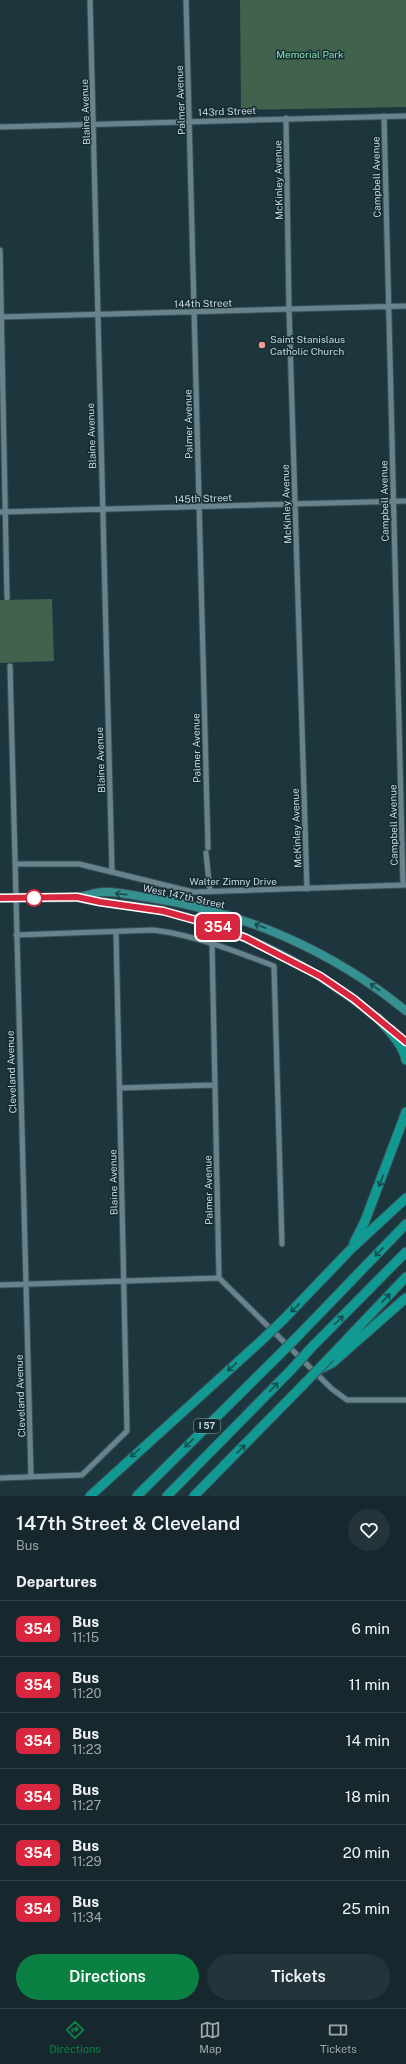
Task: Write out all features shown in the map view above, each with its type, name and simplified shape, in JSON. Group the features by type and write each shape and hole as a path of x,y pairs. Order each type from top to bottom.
{"highway":[{"path":"378,1018 400,1046 404,1052 406,1060"},
{"path":"351,1249 368,1214 406,1112"},
{"path":"90,1496 100,1485 261,1341 351,1249 406,1198"},
{"name":"I 57","path":"137,1496 277,1357 406,1224"},
{"name":"I 57","path":"167,1496 406,1252"},
{"path":"331,1360 406,1277"},
{"path":"194,1496 317,1370 406,1298"},
{"path":"84,1496 100,1485"}],"main road":[{"name":"West 147th Street","path":"0,898 77,897 102,892 154,898 222,913 252,923 311,948 355,973 406,1010"},
{"name":"West 147th Street","path":"77,897 100,902 163,911 206,923 246,938 320,976 378,1018 406,1042"}],"street":[{"name":"Blaine Avenue","path":"90,0 112,872"},
{"name":"Palmer Avenue","path":"186,0 207,850 210,891"},
{"name":"Campbell Avenue","path":"384,116 393,502 405,885"},
{"name":"143rd Street","path":"0,127 94,123 406,116"},
{"name":"McKinley Avenue","path":"286,118 289,309 307,889"},
{"path":"0,250 7,598"},
{"name":"144th Street","path":"1,317 406,306"},
{"name":"145th Street","path":"0,512 406,501"},
{"name":"Cleveland Avenue","path":"10,666 31,1477"},
{"name":"Walter Zimny Drive","path":"14,864 79,864 193,892 405,885"},
{"name":"Blaine Avenue","path":"31,1477 82,1475 127,1431 116,932"},
{"path":"16,935 165,932 212,943 274,966 282,1244"},
{"name":"Palmer Avenue","path":"212,943 219,1278"},
{"path":"120,1088 214,1085"},
{"path":"0,1285 219,1278 332,1389 347,1400 406,1400"},
{"path":"0,1478 31,1477"}],"green space":[{"name":"Memorial Park","path":"240,0 406,0 406,107 241,110"},
{"path":"52,599 54,661 0,663 0,600"}],"bus line":[{"name":"354","path":"0,898 77,897 100,902 163,911 206,923 246,938 278,953 320,976 354,999 406,1042"}],"place":[{"name":"Saint Stanislaus Catholic Church","path":"262,345"}]}
